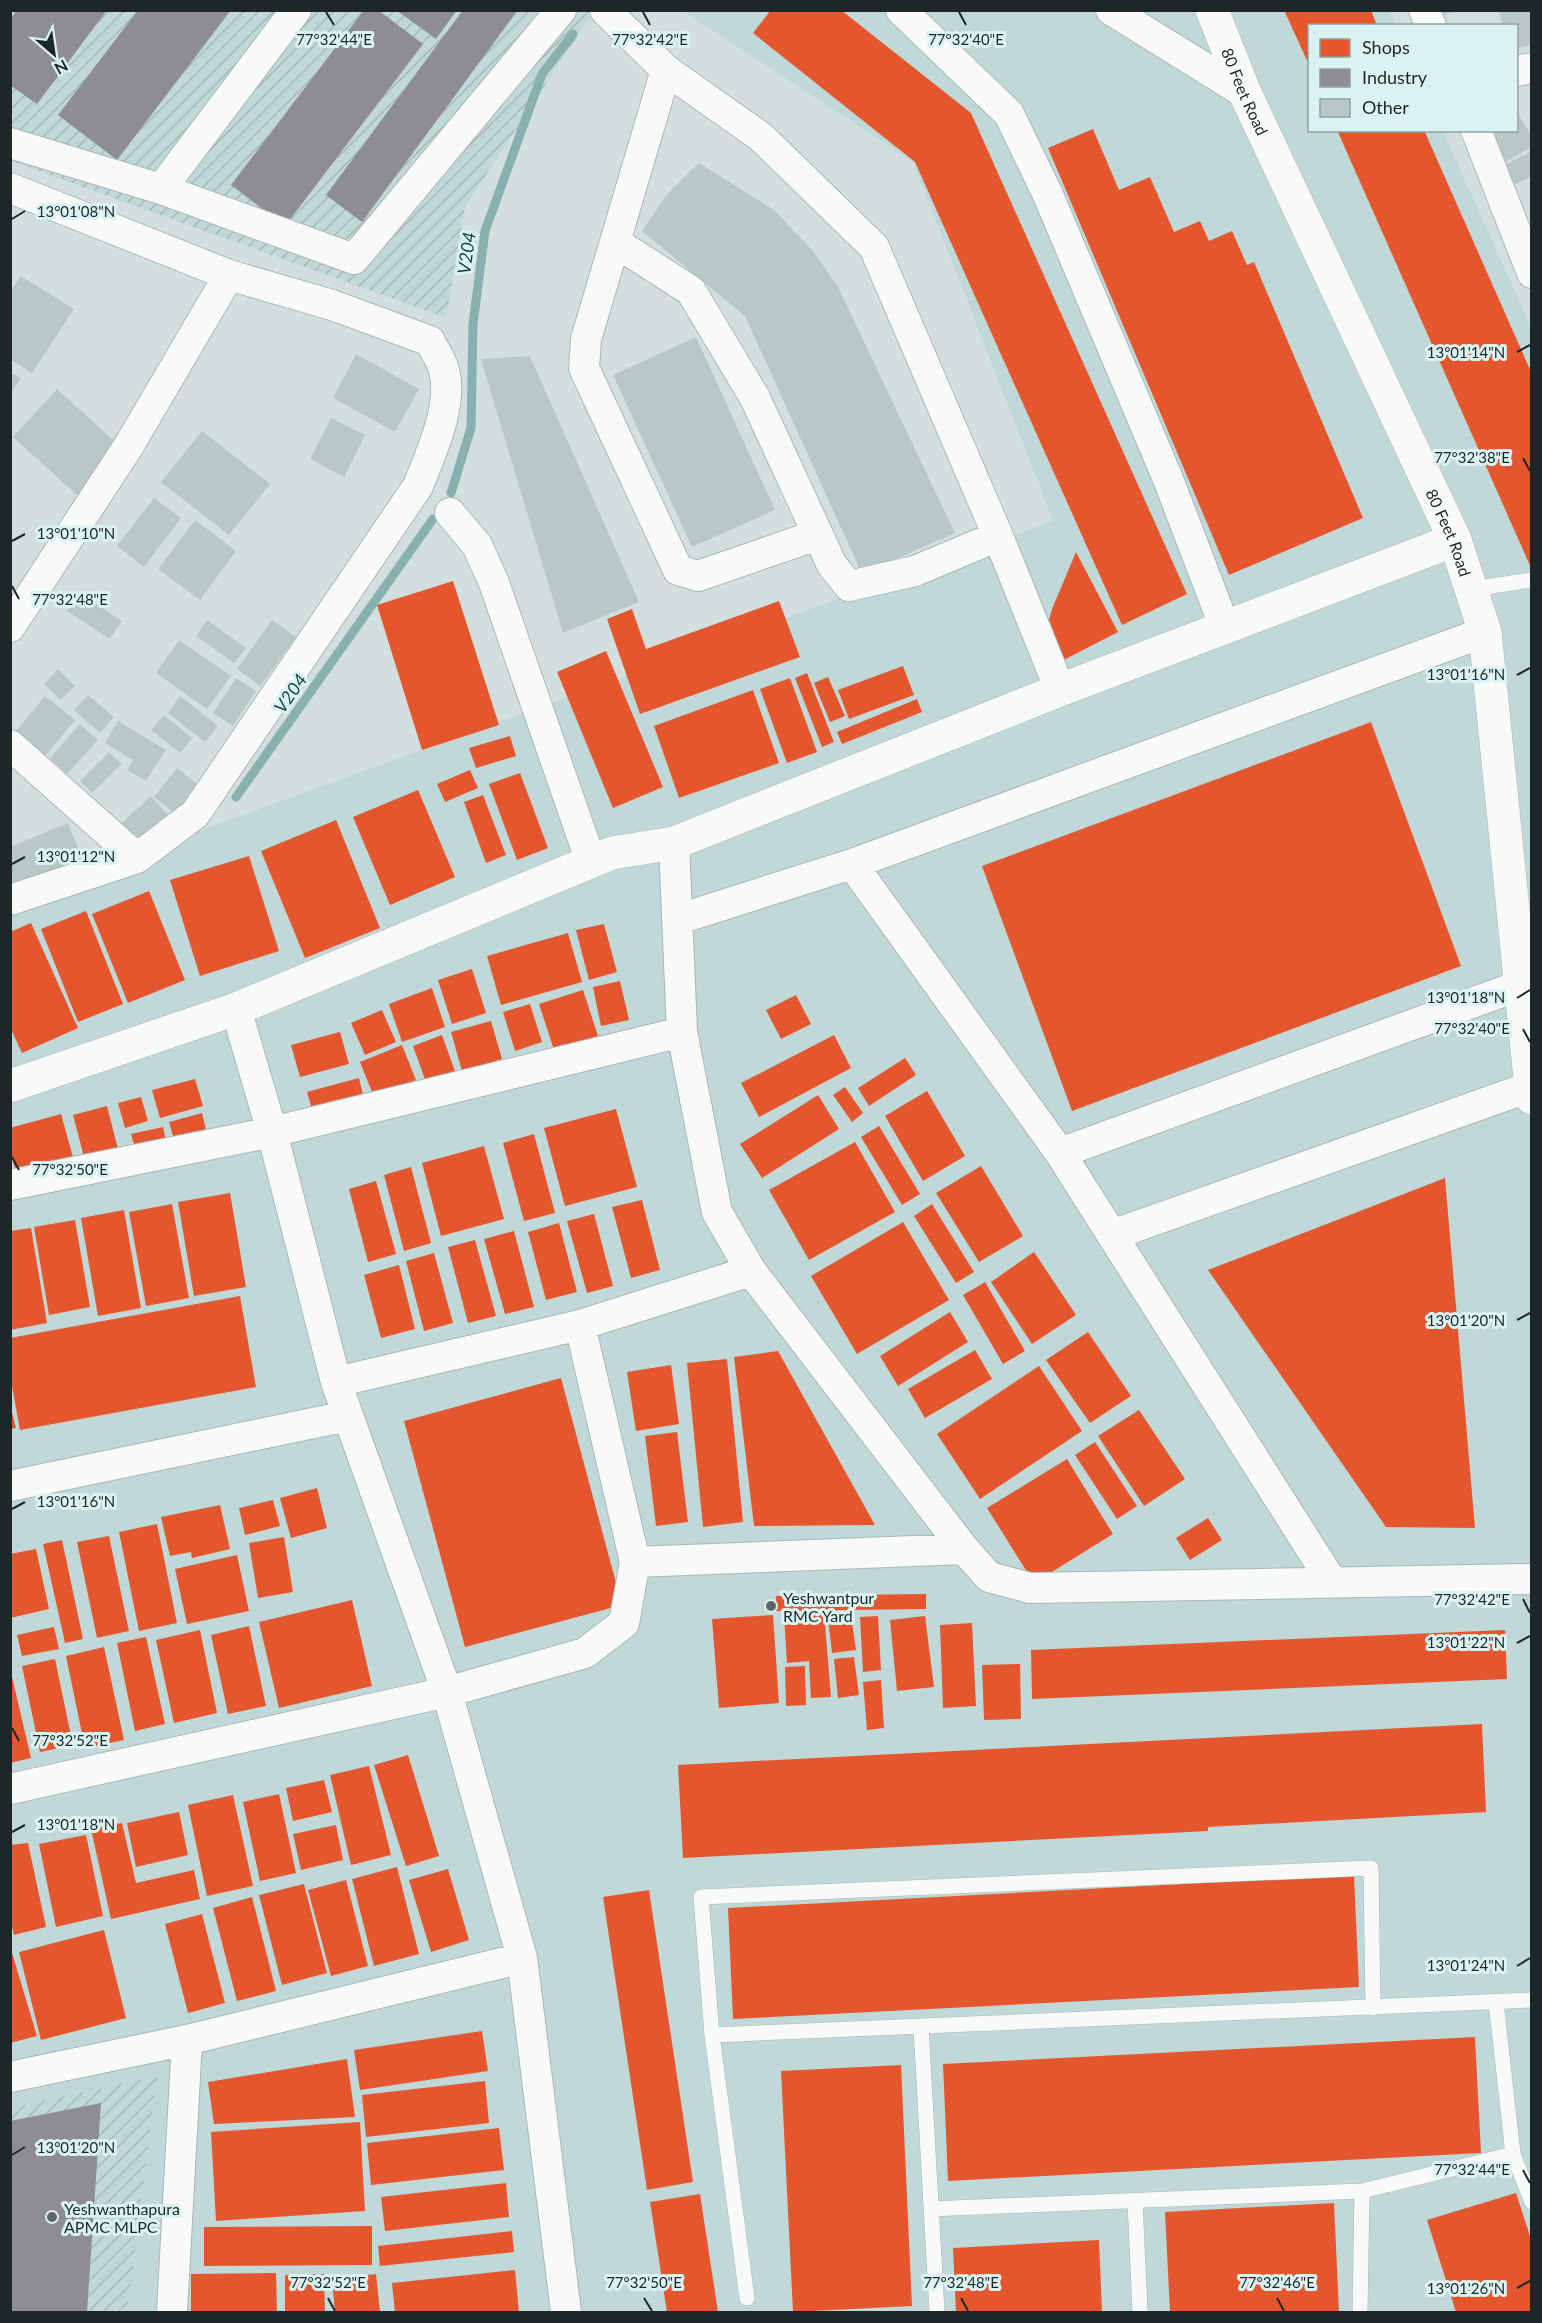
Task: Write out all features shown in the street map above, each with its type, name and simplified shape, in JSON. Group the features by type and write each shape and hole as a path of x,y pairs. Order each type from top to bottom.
{"street":[{"path":"161,189 296,10"},
{"path":"10,143 161,189 354,258 561,10"},
{"path":"605,10 666,70 761,137 874,247 998,536 1060,690"},
{"path":"901,10 1009,114 1048,195 1154,446 1226,627"},
{"path":"1112,10 1245,93"},
{"name":"80 Feet Road","path":"1212,10 1245,93 1455,540 1485,632 1521,890 1521,986 1531,1093"},
{"path":"1424,10 1430,24"},
{"path":"666,70 586,339 584,368 678,570 698,576 817,535"},
{"path":"1477,132 1532,273"},
{"path":"10,188 230,275 332,305 430,341 443,368 446,398 434,447 418,486 195,814 137,858 10,900"},
{"path":"615,242 691,291 755,398 832,566 849,586 915,571 998,536"},
{"path":"10,627 128,447 230,275"},
{"path":"450,513 477,545 494,583 591,862"},
{"path":"10,1086 236,1009 612,853 674,843 1060,690 1455,540"},
{"path":"679,920 852,864 1485,632"},
{"path":"10,745 137,858"},
{"path":"674,843 682,1032 717,1212 751,1271 964,1549 989,1577 1030,1588 1532,1579"},
{"path":"852,864 1060,1153 1332,1582"},
{"path":"1060,1153 1521,986"},
{"path":"236,1009 272,1132 336,1382 447,1692 522,1958 566,2313"},
{"path":"10,1185 272,1132 682,1032"},
{"path":"1112,1235 1531,1093"},
{"path":"336,1382 580,1325 751,1271"},
{"path":"10,1789 447,1692 585,1653 624,1623 635,1562 580,1325"},
{"path":"10,1486 347,1416"},
{"path":"635,1562 964,1549"},
{"path":"10,2077 187,2040 522,1958"},
{"path":"172,2313 187,2040"}],"lane":[{"path":"1472,589 1532,580"},
{"path":"747,2298 712,2035 701,1897 1371,1868 1373,2008"},
{"path":"712,2035 1532,2000"},
{"path":"1496,2002 1513,2154 1532,2202"},
{"path":"921,2027 937,2313"},
{"path":"931,2209 1362,2191 1513,2154"},
{"path":"1360,2313 1362,2191"},
{"path":"1135,2200 1140,2313"}],"shaded area":[{"path":"10,11 594,11 465,207 446,318 11,161"},
{"name":"Yeshwantpur RMC Yard","path":"683,11 1389,11 1396,24 1308,24 1308,132 1443,132 1531,327 1531,2312 11,2312 11,899 1053,521 913,162"},
{"path":"157,2076 127,2312 11,2312 10,2108"}],"building: Shops":[{"path":"771,10 841,10 971,113 1187,594 1122,625 915,162 753,33"},
{"path":"1284,10 1371,10 1376,24 1308,24 1308,63"},
{"path":"1093,129 1119,190 1150,177 1174,232 1200,221 1209,241 1232,231 1247,265 1254,262 1363,518 1229,575 1048,148"},
{"path":"1338,132 1425,132 1532,374 1532,570"},
{"path":"1076,552 1118,632 1054,665 1043,642 1052,609"},
{"path":"453,581 499,725 422,750 377,605"},
{"path":"779,601 800,657 640,714 607,619 632,609 646,649"},
{"path":"606,651 663,787 613,808 557,672"},
{"path":"903,666 914,695 849,719 838,690"},
{"path":"807,673 834,742 822,747 795,678"},
{"path":"828,677 845,716 830,722 814,683"},
{"path":"790,678 817,752 787,763 760,689"},
{"path":"753,690 779,763 679,798 654,726"},
{"path":"917,699 922,712 842,744 837,732"},
{"path":"1371,722 1461,966 1072,1111 982,866"},
{"path":"510,736 516,756 476,768 469,748"},
{"path":"470,770 478,788 445,802 437,784"},
{"path":"520,773 548,848 517,860 489,784"},
{"path":"418,790 455,877 390,905 353,817"},
{"path":"483,795 506,855 486,863 464,802"},
{"path":"336,820 380,928 305,958 261,851"},
{"path":"249,856 279,951 200,976 170,880"},
{"path":"149,891 185,980 128,1003 92,914"},
{"path":"86,911 123,1004 78,1022 41,929"},
{"path":"31,923 78,1028 22,1053 10,1027 10,932"},
{"path":"604,924 617,972 589,980 576,930"},
{"path":"568,933 582,982 501,1005 487,956"},
{"path":"472,969 486,1013 452,1024 438,980"},
{"path":"620,981 629,1020 601,1026 593,987"},
{"path":"432,988 445,1027 402,1042 389,1004"},
{"path":"583,990 598,1036 554,1050 539,1004"},
{"path":"796,995 811,1024 781,1039 766,1010"},
{"path":"530,1004 542,1042 515,1051 503,1012"},
{"path":"382,1010 396,1042 365,1055 351,1023"},
{"path":"491,1021 502,1059 462,1071 451,1032"},
{"path":"340,1032 349,1064 300,1077 291,1045"},
{"path":"442,1035 455,1071 426,1082 413,1046"},
{"path":"834,1035 851,1068 759,1117 741,1083"},
{"path":"402,1045 416,1080 374,1097 360,1062"},
{"path":"905,1058 916,1075 869,1106 858,1088"},
{"path":"359,1078 363,1095 312,1110 307,1092"},
{"path":"195,1079 203,1106 160,1118 152,1090"},
{"path":"845,1087 863,1113 852,1122 833,1095"},
{"path":"927,1091 965,1156 923,1181 885,1116"},
{"path":"818,1095 839,1129 762,1178 740,1144"},
{"path":"141,1097 148,1121 125,1128 118,1103"},
{"path":"107,1106 118,1149 84,1157 73,1115"},
{"path":"616,1109 637,1187 565,1206 544,1128"},
{"path":"202,1113 207,1134 175,1143 169,1122"},
{"path":"61,1114 74,1161 17,1176 10,1151 10,1128"},
{"path":"879,1126 920,1194 902,1205 861,1137"},
{"path":"163,1127 166,1141 135,1148 131,1134"},
{"path":"534,1134 555,1213 524,1221 503,1143"},
{"path":"855,1142 895,1212 809,1260 769,1190"},
{"path":"484,1146 504,1219 441,1236 422,1163"},
{"path":"981,1166 1023,1236 979,1262 936,1193"},
{"path":"411,1167 431,1243 404,1251 384,1175"},
{"path":"1445,1178 1475,1528 1386,1527 1208,1270"},
{"path":"376,1181 396,1254 368,1262 349,1189"},
{"path":"230,1193 246,1287 194,1296 178,1202"},
{"path":"642,1200 660,1270 631,1278 612,1207"},
{"path":"172,1204 189,1298 146,1306 129,1212"},
{"path":"932,1204 974,1272 956,1283 914,1216"},
{"path":"124,1210 141,1308 98,1316 81,1218"},
{"path":"594,1214 613,1286 587,1293 567,1221"},
{"path":"75,1220 90,1307 49,1315 34,1227"},
{"path":"903,1222 949,1300 857,1354 811,1276"},
{"path":"559,1223 577,1292 546,1300 528,1232"},
{"path":"31,1228 47,1323 10,1330 10,1231"},
{"path":"514,1231 534,1307 505,1314 484,1239"},
{"path":"475,1240 496,1316 468,1323 448,1247"},
{"path":"1034,1252 1076,1315 1032,1344 991,1282"},
{"path":"434,1253 453,1323 424,1331 406,1261"},
{"path":"399,1265 415,1329 381,1338 364,1275"},
{"path":"985,1282 1025,1351 1003,1364 963,1295"},
{"path":"240,1296 256,1387 20,1430 10,1375 10,1338"},
{"path":"950,1312 968,1342 898,1386 880,1356"},
{"path":"1088,1332 1131,1396 1090,1423 1046,1360"},
{"path":"975,1350 992,1379 925,1418 908,1389"},
{"path":"778,1351 875,1525 754,1526 734,1357"},
{"path":"727,1359 743,1522 703,1527 687,1363"},
{"path":"671,1365 679,1424 636,1431 627,1372"},
{"path":"1039,1366 1082,1431 980,1499 937,1434"},
{"path":"561,1378 622,1605 465,1647 404,1421"},
{"path":"10,1404 16,1428 10,1429"},
{"path":"1139,1410 1185,1479 1144,1506 1098,1436"},
{"path":"677,1432 688,1522 656,1526 645,1436"},
{"path":"1095,1442 1137,1506 1117,1519 1075,1455"},
{"path":"1067,1459 1113,1534 1034,1583 987,1508"},
{"path":"317,1488 327,1528 291,1538 280,1498"},
{"path":"273,1500 280,1526 245,1535 239,1508"},
{"path":"220,1505 230,1549 192,1558 191,1552 170,1556 161,1517"},
{"path":"1208,1518 1222,1540 1190,1560 1176,1538"},
{"path":"157,1524 177,1623 139,1631 119,1532"},
{"path":"109,1536 129,1631 97,1638 77,1542"},
{"path":"284,1537 293,1592 258,1598 249,1543"},
{"path":"62,1540 83,1639 65,1643 43,1544"},
{"path":"36,1549 49,1609 10,1618 10,1554"},
{"path":"237,1555 249,1611 187,1624 175,1569"},
{"path":"926,1594 926,1609 776,1611 776,1596"},
{"path":"352,1600 372,1686 279,1708 259,1622"},
{"path":"824,1612 831,1697 811,1698 809,1661 787,1663 784,1616"},
{"path":"773,1615 779,1703 719,1708 712,1619"},
{"path":"851,1615 856,1650 832,1653 828,1618"},
{"path":"878,1616 881,1670 863,1672 860,1617"},
{"path":"925,1616 934,1687 897,1691 890,1620"},
{"path":"972,1623 976,1706 943,1708 940,1625"},
{"path":"249,1626 266,1706 228,1714 211,1635"},
{"path":"54,1627 59,1649 22,1656 17,1635"},
{"path":"200,1630 217,1713 174,1723 156,1640"},
{"path":"1505,1630 1507,1679 1032,1699 1031,1650"},
{"path":"146,1637 165,1724 135,1731 117,1643"},
{"path":"104,1647 124,1740 85,1748 66,1656"},
{"path":"854,1657 859,1695 838,1698 834,1659"},
{"path":"55,1659 73,1745 40,1752 22,1666"},
{"path":"1020,1664 1021,1719 984,1720 982,1665"},
{"path":"805,1666 806,1705 786,1706 785,1667"},
{"path":"10,1668 31,1758 10,1763"},
{"path":"881,1680 884,1728 867,1730 863,1682"},
{"path":"1482,1724 1486,1812 1208,1827 1208,1831 683,1858 678,1765"},
{"path":"408,1755 439,1856 406,1866 374,1765"},
{"path":"369,1766 391,1855 351,1865 330,1775"},
{"path":"324,1780 332,1812 293,1821 286,1788"},
{"path":"279,1794 296,1873 260,1881 243,1802"},
{"path":"233,1795 253,1886 207,1896 188,1805"},
{"path":"179,1812 188,1855 136,1867 127,1823"},
{"path":"122,1823 136,1883 194,1870 200,1899 111,1919 91,1829"},
{"path":"336,1825 343,1860 301,1870 293,1834"},
{"path":"86,1835 103,1916 56,1927 39,1844"},
{"path":"28,1843 46,1927 14,1935 10,1919 10,1845"},
{"path":"397,1867 419,1954 374,1966 352,1879"},
{"path":"448,1869 469,1940 431,1952 409,1880"},
{"path":"1354,1875 1359,1987 733,2019 728,1908"},
{"path":"346,1880 368,1966 331,1976 308,1890"},
{"path":"304,1884 327,1973 282,1985 259,1895"},
{"path":"649,1890 693,2182 647,2190 603,1897"},
{"path":"252,1897 276,1991 237,2001 213,1908"},
{"path":"202,1914 225,2003 188,2013 165,1924"},
{"path":"104,1930 126,2018 41,2040 19,1952"},
{"path":"10,1946 37,2036 10,2043"},
{"path":"482,2031 488,2071 360,2090 354,2050"},
{"path":"1475,2037 1481,2153 948,2181 943,2064"},
{"path":"347,2059 355,2117 214,2124 208,2082"},
{"path":"901,2065 912,2306 793,2312 781,2071"},
{"path":"485,2081 489,2123 366,2137 362,2095"},
{"path":"360,2122 365,2211 216,2221 211,2132"},
{"path":"499,2128 504,2170 371,2185 367,2143"},
{"path":"506,2183 509,2217 385,2231 381,2197"},
{"path":"1516,2193 1532,2242 1532,2312 1456,2312 1427,2220"},
{"path":"700,2194 718,2312 667,2312 650,2202"},
{"path":"1334,2203 1339,2312 1170,2312 1165,2212"},
{"path":"372,2226 372,2265 204,2266 204,2227"},
{"path":"512,2231 514,2252 380,2266 378,2246"},
{"path":"1099,2240 1102,2312 956,2312 953,2248"},
{"path":"515,2270 519,2312 395,2312 392,2283"},
{"path":"276,2273 277,2312 191,2312 191,2274"},
{"path":"324,2274 325,2312 285,2312 285,2275"},
{"path":"376,2274 380,2312 335,2312 332,2279"}],"building: Industry":[{"path":"17,10 107,10 37,104 10,85 10,20"},
{"path":"138,10 231,10 117,160 58,115"},
{"path":"364,10 378,10 423,44 285,226 231,185"},
{"path":"396,10 457,10 436,39"},
{"path":"463,10 518,10 362,222 326,195"},
{"name":"Yeshwanthapura APMC MLPC","path":"101,2103 87,2312 10,2312 10,2121"}],"building: Other":[{"path":"1433,10 1455,10 1455,11 1435,18"},
{"path":"1498,10 1532,10 1532,44 1518,48 1518,24 1502,24"},
{"path":"1518,114 1532,136 1532,147 1505,162 1489,132 1518,132"},
{"path":"1532,151 1532,176 1503,191 1492,171"},
{"path":"699,163 774,210 813,251 838,287 955,533 862,574 745,316 642,231 667,194"},
{"path":"21,276 74,309 32,373 10,359 10,292"},
{"path":"696,337 775,510 692,547 613,375"},
{"path":"356,354 419,389 395,432 333,398"},
{"path":"530,356 639,602 563,633 481,359"},
{"path":"10,372 21,378 10,395"},
{"path":"57,389 124,450 80,498 13,437"},
{"path":"331,418 365,435 344,477 310,459"},
{"path":"202,431 270,484 229,535 161,482"},
{"path":"154,498 181,518 144,567 117,546"},
{"path":"195,520 236,551 200,600 158,569"},
{"path":"79,593 122,621 110,639 67,611"},
{"path":"207,620 246,648 234,663 196,636"},
{"path":"272,620 296,637 260,686 237,669"},
{"path":"179,640 231,676 207,709 156,673"},
{"path":"58,669 75,686 61,700 44,684"},
{"path":"236,678 256,691 233,726 213,713"},
{"path":"88,695 114,717 100,733 74,710"},
{"path":"45,696 75,720 45,756 16,731"},
{"path":"180,696 218,726 205,742 168,713"},
{"path":"164,715 192,738 180,753 151,730"},
{"path":"118,721 166,750 146,781 127,770 133,760 105,743"},
{"path":"80,724 98,740 67,774 50,758"},
{"path":"109,752 122,764 92,793 80,781"},
{"path":"177,768 202,788 179,817 154,797"},
{"path":"151,796 170,817 141,845 121,824"},
{"path":"68,823 84,863 10,888 10,847"}],"waterway":[{"name":"V204","path":"451,493 471,428 473,324 485,231 542,74 573,34"},
{"name":"V204","path":"236,797 433,519"}],"place":[{"name":"Yeshwantpur RMC Yard","path":"771,1606"},
{"name":"Yeshwanthapura APMC MLPC","path":"52,2217"}]}
